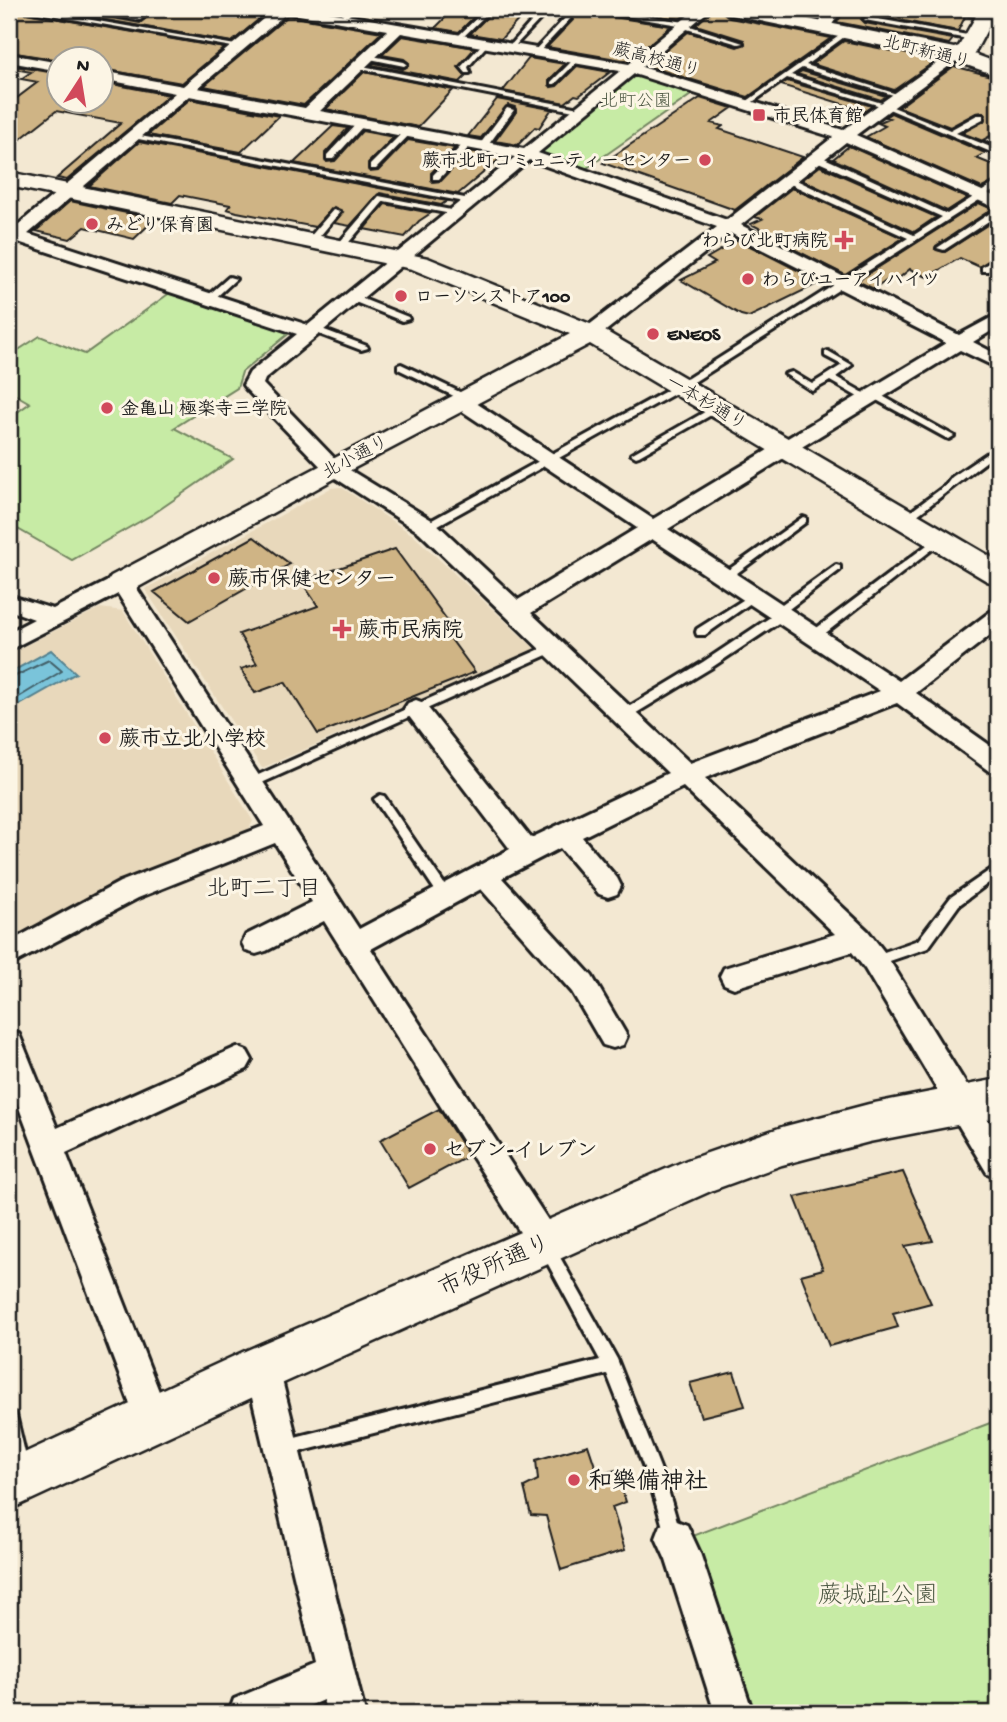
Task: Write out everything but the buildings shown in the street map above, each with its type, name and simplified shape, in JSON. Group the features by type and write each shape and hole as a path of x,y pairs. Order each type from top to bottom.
{"street":[{"path":"13,234 69,191 283,9"},
{"name":"蕨高校通り","path":"289,9 348,13 398,27 629,68 845,136 998,204"},
{"path":"704,9 257,376 253,385 333,468 427,527 866,950 979,1100 998,1163"},
{"name":"北町新通り","path":"732,9 957,55 998,70"},
{"path":"823,27 836,9"},
{"path":"591,333 845,136 967,50 987,13"},
{"path":"309,113 398,27"},
{"path":"9,58 46,65"},
{"path":"116,77 526,154 729,226 998,362"},
{"path":"9,179 69,191"},
{"name":"一本杉通り","path":"69,191 401,258 591,333 998,574"},
{"path":"13,234 208,300 312,331"},
{"path":"517,611 998,319"},
{"name":"北小通り","path":"122,583 333,468 591,333"},
{"path":"463,400 549,460 900,692 998,764"},
{"path":"9,642 122,583 544,1242"},
{"path":"9,602 55,618"},
{"path":"354,945 527,852 686,775 900,692 998,617"},
{"path":"416,709 527,852"},
{"path":"9,955 128,890 280,830"},
{"path":"564,834 608,886"},
{"path":"484,875 582,984 613,1036"},
{"path":"256,943 329,906"},
{"path":"734,976 866,950"},
{"path":"9,1043 152,1418"},
{"path":"48,1147 237,1060"},
{"name":"市役所通り","path":"16,1482 261,1368 702,1174 782,1146 979,1100"},
{"path":"261,1368 283,1448 346,1713"},
{"path":"674,1538 682,1553 734,1713"},
{"path":"248,1713 336,1675"}],"lane":[{"path":"19,9 239,46"},
{"path":"85,9 140,18 152,9"},
{"path":"459,38 489,9"},
{"path":"512,48 543,13 514,9"},
{"path":"585,9 683,25 740,43"},
{"path":"939,9 987,13"},
{"path":"536,52 568,19"},
{"path":"867,19 973,38"},
{"path":"745,105 848,32"},
{"path":"468,72 464,67 486,43"},
{"path":"552,83 577,59"},
{"path":"362,62 404,64"},
{"path":"362,62 579,110"},
{"path":"800,65 892,101 951,133 998,153"},
{"path":"786,76 892,101"},
{"path":"436,177 476,145 510,110"},
{"path":"951,133 980,117"},
{"path":"330,157 362,123"},
{"path":"373,167 408,132"},
{"path":"133,136 470,201"},
{"path":"817,158 947,217"},
{"path":"789,180 914,238"},
{"path":"427,527 680,387 998,185"},
{"path":"341,246 382,198 456,213"},
{"path":"312,240 336,212"},
{"path":"941,248 998,212"},
{"path":"985,269 998,261"},
{"path":"208,300 232,279"},
{"path":"353,298 405,318"},
{"path":"312,331 363,348"},
{"path":"789,374 813,388 848,365 828,354"},
{"path":"401,367 463,400"},
{"path":"830,377 949,436"},
{"path":"636,454 717,408"},
{"path":"905,520 950,487 955,479 998,449"},
{"path":"725,577 803,520"},
{"path":"814,636 939,540"},
{"path":"624,715 707,665 780,614 836,568"},
{"path":"701,632 754,596"},
{"path":"251,783 554,647"},
{"path":"380,799 445,895"},
{"path":"866,950 923,944 955,901 996,871"},
{"path":"544,1242 611,1365 658,1483 674,1538"},
{"path":"283,1448 611,1365"},
{"path":"9,1419 16,1482"}],"shaded area":[{"name":"蕨市民病院","path":"341,487 413,535 535,649 262,768 145,589 331,488"},
{"name":"蕨市立北小学校","path":"100,608 123,611 253,821 247,833 116,883 9,939 9,654"}],"green space":[{"name":"北町公園","path":"629,68 698,90 580,173 526,154"},
{"name":"金亀山 極楽寺三学院","path":"171,292 292,331 242,372 237,388 174,428 233,459 153,514 72,560 9,524 9,418 30,403 9,391 9,356 40,336 85,354"},
{"name":"蕨城趾公園","path":"998,1420 998,1713 741,1713 685,1539"}],"water":[{"path":"51,650 76,673 9,711 9,673"}],"place":[{"name":"市民体育館","path":"759,115"},
{"name":"蕨市北町コミュニティーセンター","path":"705,160"},
{"name":"みどり保育園","path":"92,224"},
{"name":"わらび北町病院","path":"844,240"},
{"name":"わらびユーアイハイツ","path":"748,279"},
{"name":"ローソンストア100","path":"401,296"},
{"name":"ENEOS","path":"653,334"},
{"name":"金亀山 極楽寺三学院","path":"107,408"},
{"name":"蕨市保健センター","path":"214,578"},
{"name":"蕨市民病院","path":"342,629"},
{"name":"蕨市立北小学校","path":"105,738"},
{"name":"セブン-イレブン","path":"430,1149"},
{"name":"和樂備神社","path":"574,1480"}],"district":[{"name":"北町二丁目","path":"264,887"}]}
